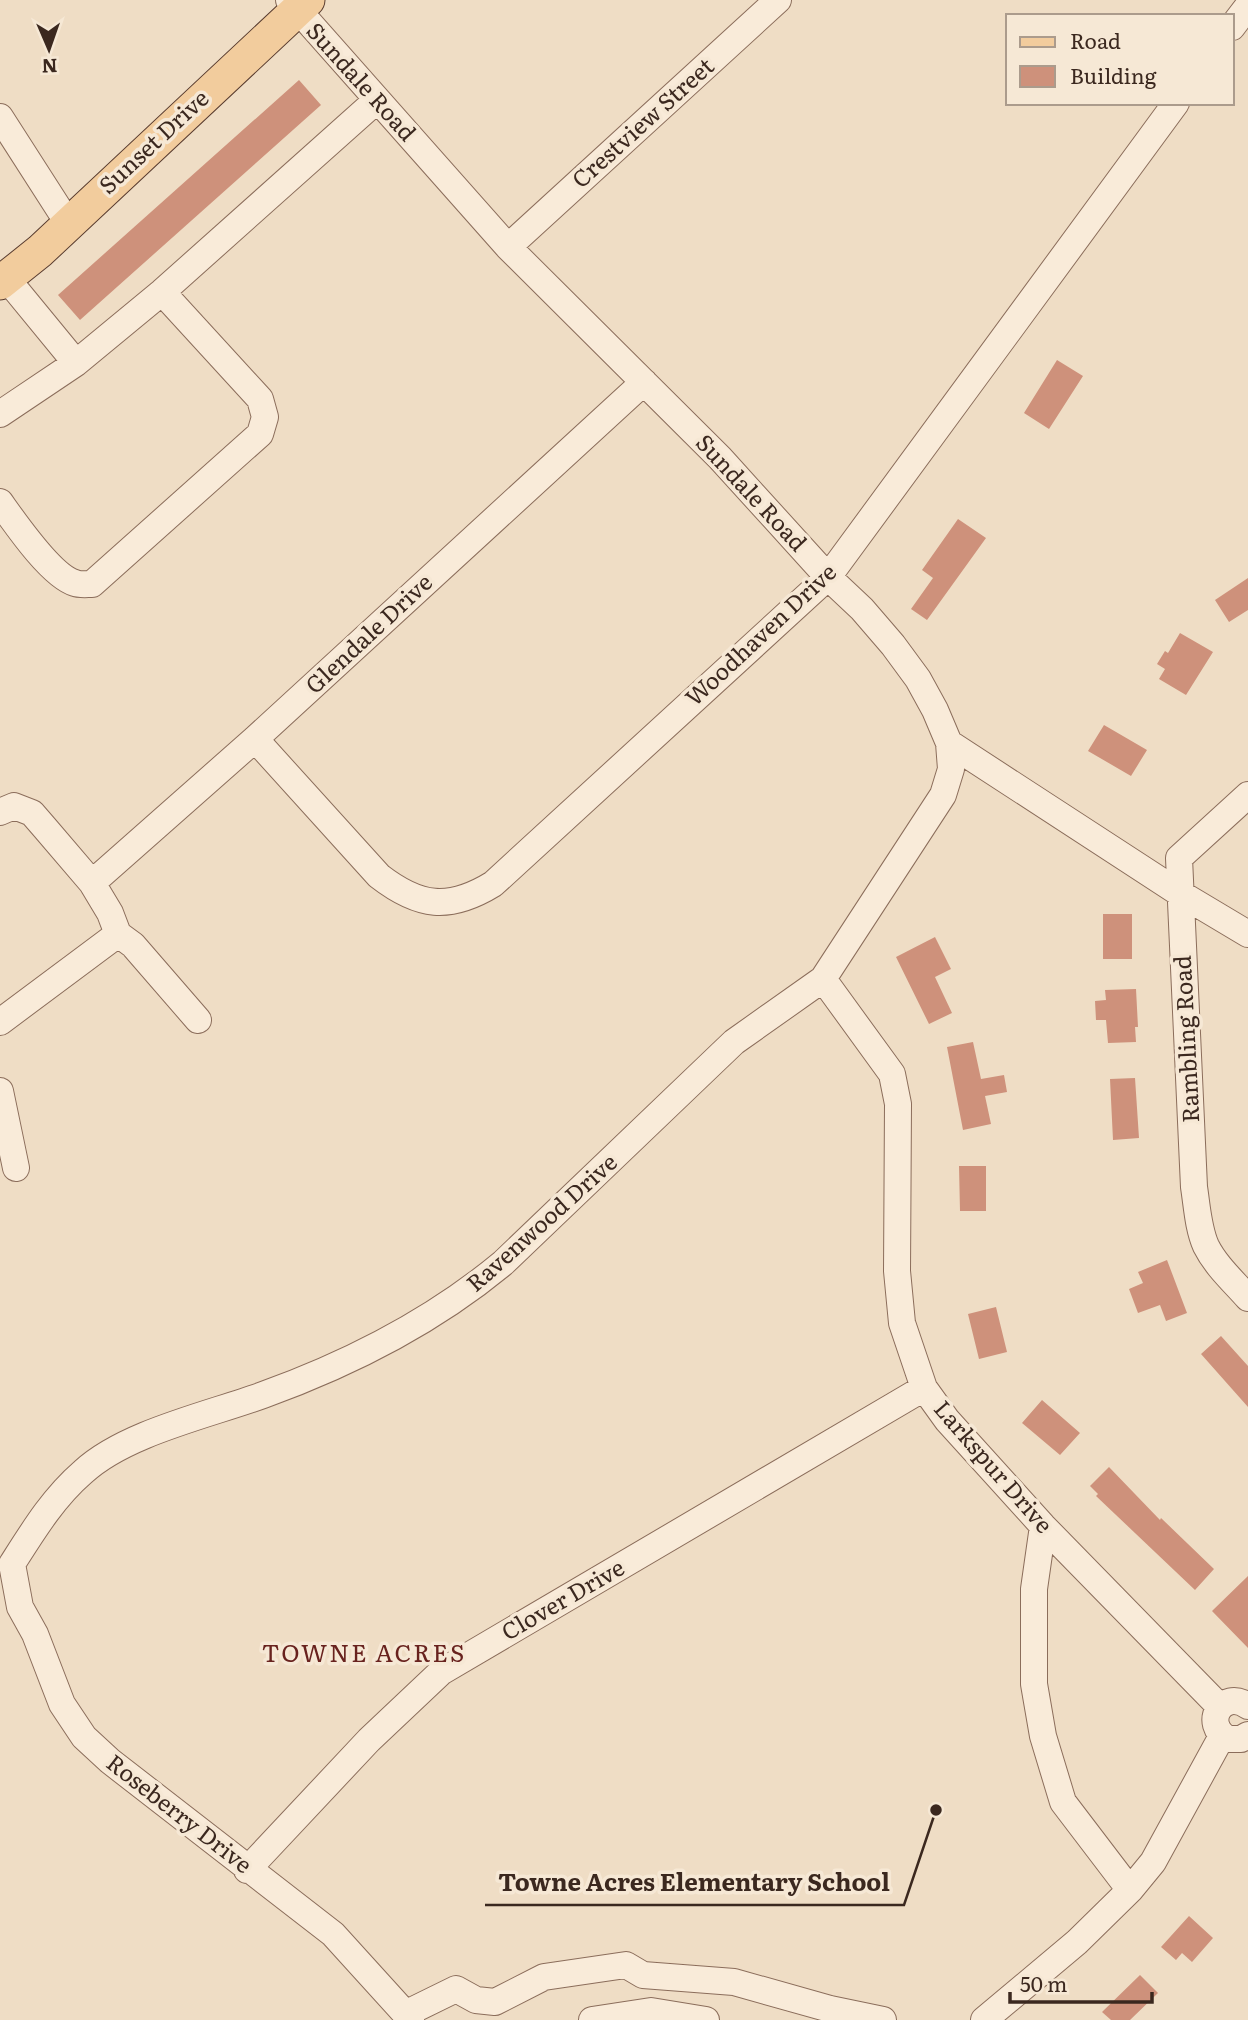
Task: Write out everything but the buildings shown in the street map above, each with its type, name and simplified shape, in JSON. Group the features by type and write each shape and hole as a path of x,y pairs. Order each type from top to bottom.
{"main road":[{"name":"Sunset Drive","path":"3,281 40,251 298,3"}],"street":[{"name":"Crestview Street","path":"508,247 778,0"},
{"name":"Sundale Road","path":"298,3 377,100 508,247 720,458 828,577 862,609 905,662 935,710 949,743"},
{"path":"1234,24 1248,6"},
{"path":"0,414 76,363 162,292 377,100"},
{"name":"Woodhaven Drive","path":"255,739 379,876 397,890 414,899 437,903 458,901 493,884 828,577 1174,105"},
{"path":"0,117 68,223"},
{"path":"3,281 76,363"},
{"path":"0,502 22,533 60,575 76,584 92,584 260,433 265,417 260,399 162,292"},
{"name":"Glendale Drive","path":"93,883 255,739 643,382"},
{"path":"949,743 1181,894 1248,934"},
{"name":"Ravenwood Drive","path":"12,1564 41,1518 63,1492 84,1471 113,1451 178,1424 331,1370 413,1325 477,1284 528,1240 734,1042 823,979 943,795 951,769 949,743"},
{"name":"Rambling Road","path":"1248,795 1179,858 1194,1187 1198,1218 1206,1246 1248,1298"},
{"path":"0,812 14,806 32,813 93,883 118,934 133,944 198,1020"},
{"path":"0,1022 118,934"},
{"name":"Larkspur Drive","path":"823,979 892,1074 898,1104 897,1271 902,1323 924,1388 947,1420 1043,1526 1220,1707"},
{"path":"0,1091 16,1167"},
{"name":"Clover Drive","path":"247,1870 369,1740 441,1672 924,1388"},
{"path":"1043,1526 1034,1589 1034,1684 1043,1736 1063,1802 1130,1890"},
{"name":"Roseberry Drive","path":"12,1564 20,1607 35,1634 62,1704 84,1737 110,1761 247,1870 333,1934 408,2017"},
{"path":"984,2020 1077,1942 1130,1890 1241,1736 1215,1725 1220,1707 1232,1701 1248,1706"},
{"path":"408,2017 456,1989 476,2000 495,2002 544,1977 626,1965 643,1975 734,1982 830,2009 883,2020"},
{"path":"634,2013 643,1975"},
{"path":"592,2020 652,2011 706,2020"}],"place":[{"name":"Towne Acres Elementary School","path":"936,1810"}],"district":[{"name":"TOWNE ACRES","path":"364,1654"}]}
